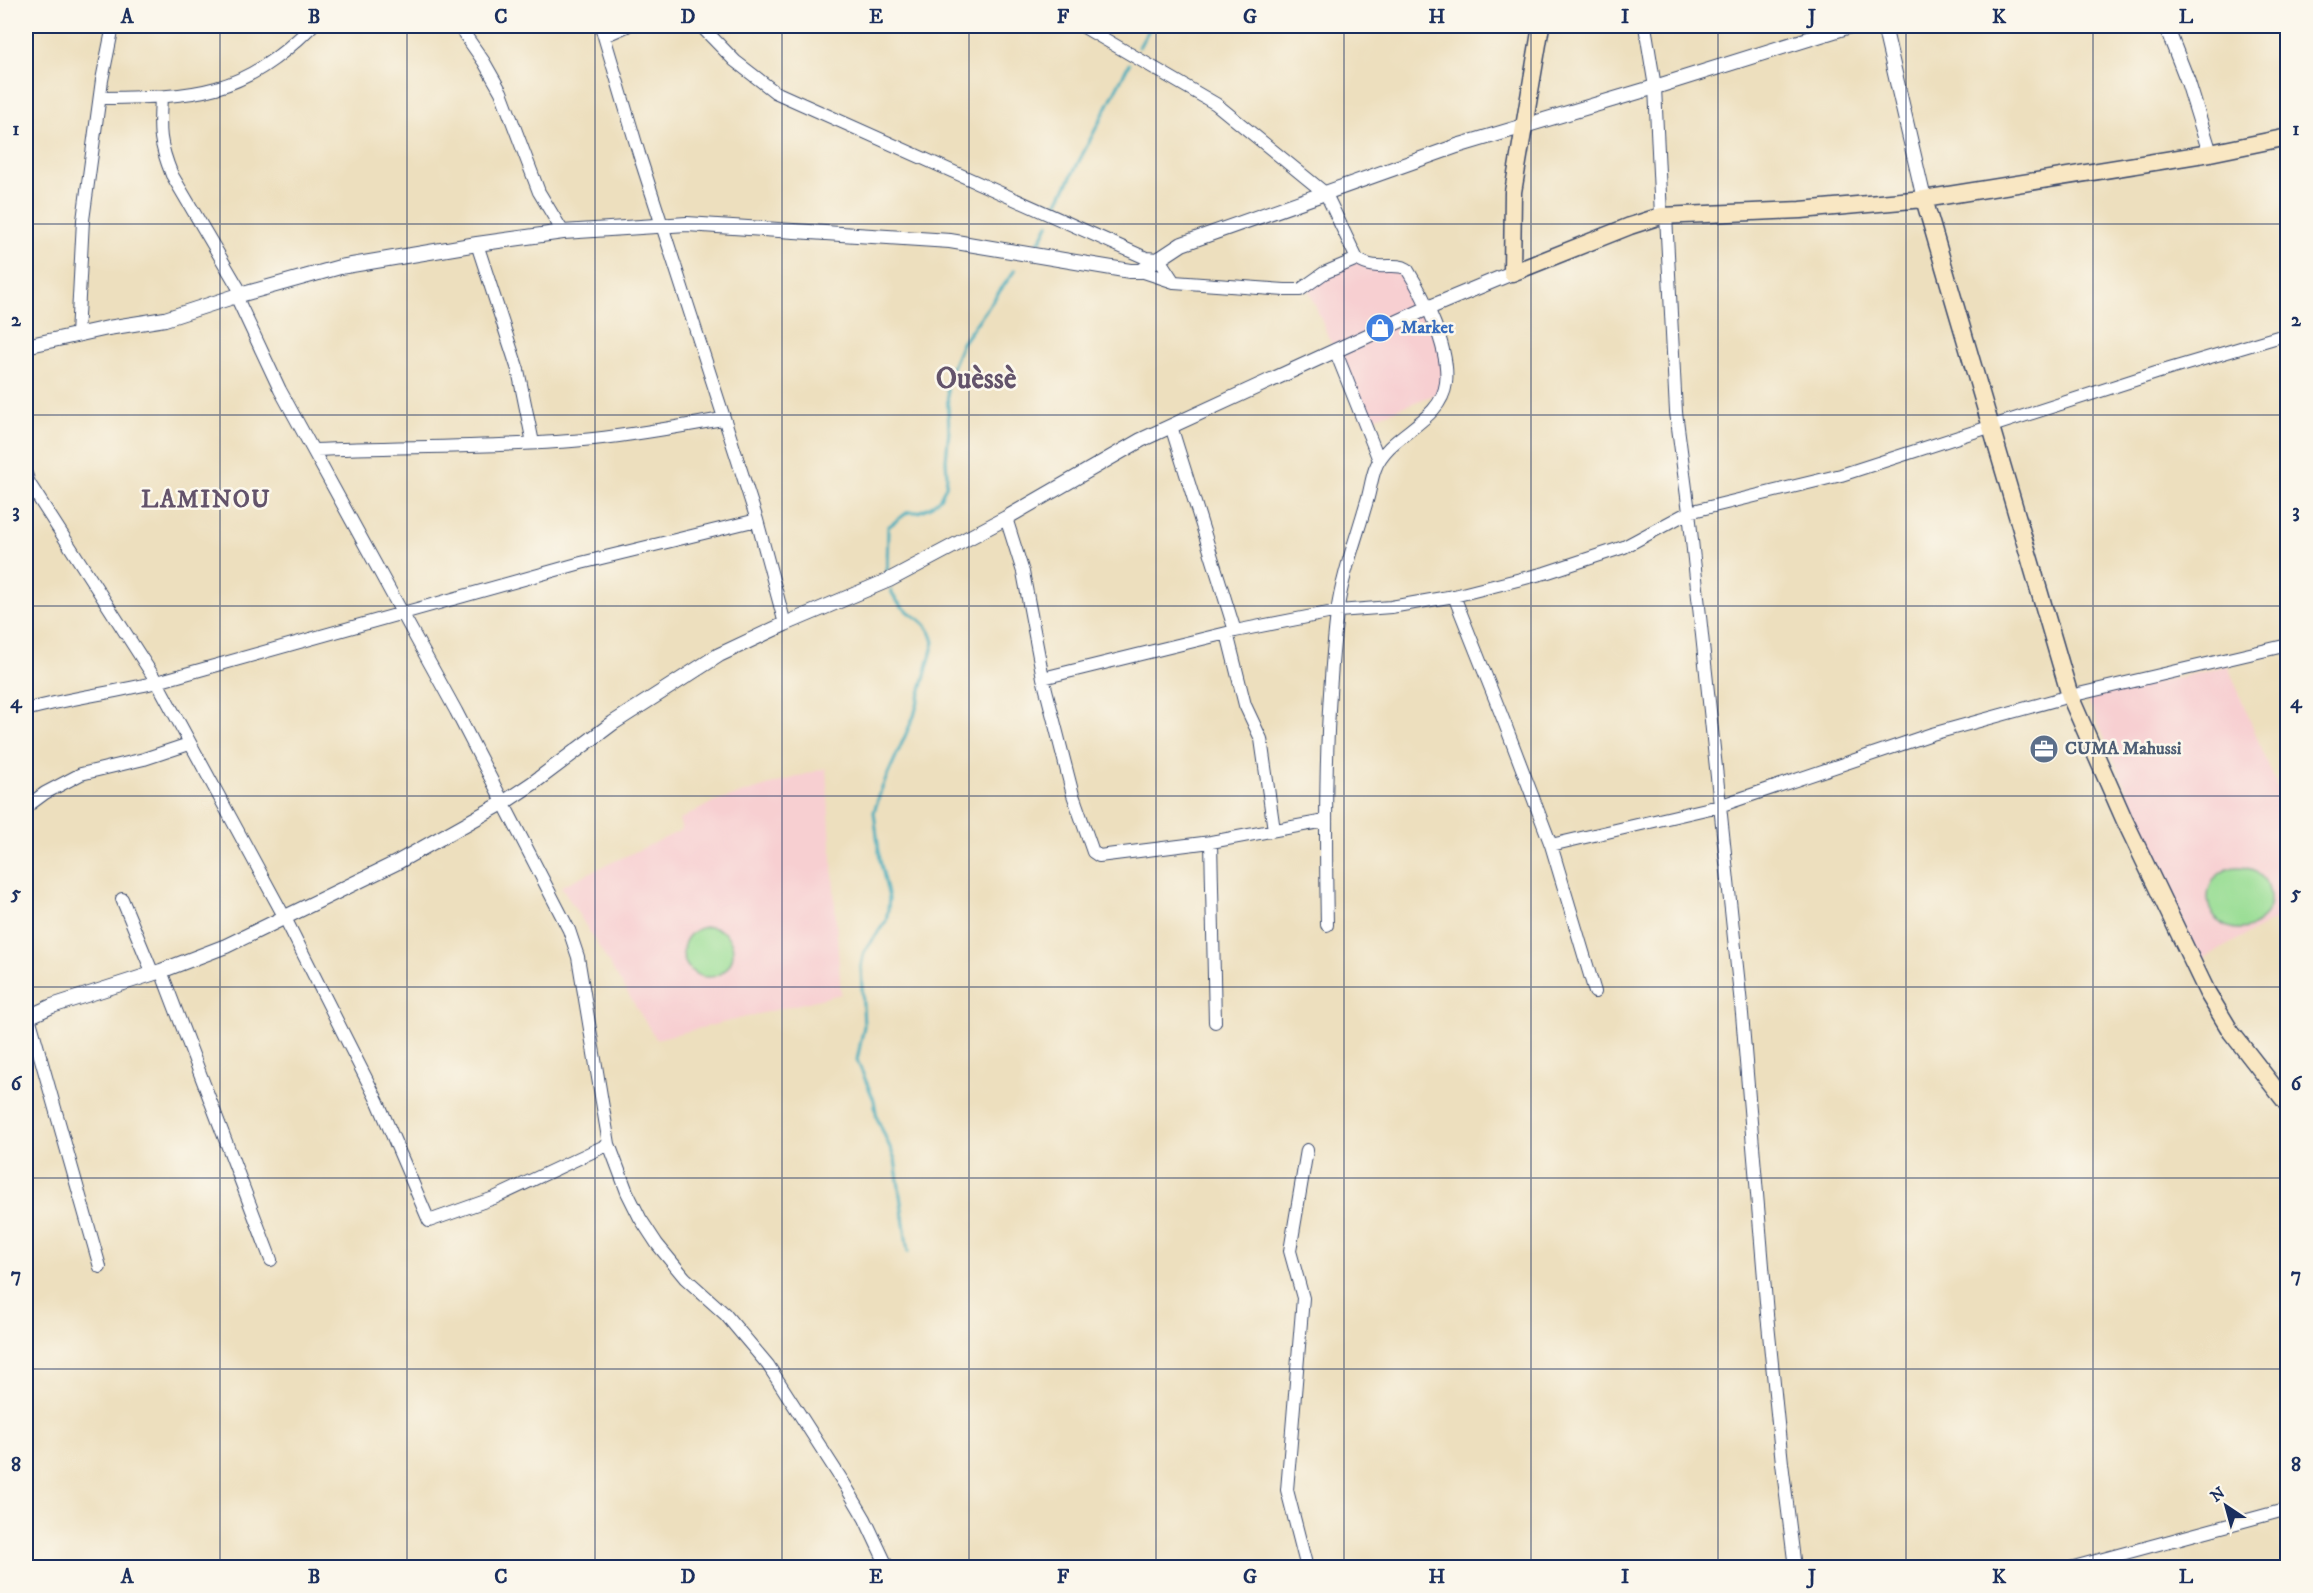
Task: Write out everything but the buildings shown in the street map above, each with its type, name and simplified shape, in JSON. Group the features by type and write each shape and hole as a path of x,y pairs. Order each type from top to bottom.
{"main road":[{"path":"1540,26 1513,192 1512,273 1630,226 1664,216 1801,210 1974,193 2210,153 2288,137"},
{"path":"1924,199 2070,696 2124,819 2207,992 2231,1032 2288,1105"}],"street":[{"path":"77,334 83,220 100,98 113,26"},
{"path":"100,98 161,98 206,92 224,87 257,72 285,52 312,26"},
{"path":"459,26 493,77 517,130 535,182 563,232"},
{"path":"627,26 602,31 723,419 757,520 785,624"},
{"path":"701,26 722,49 761,82 798,104 1146,258 1159,259"},
{"path":"1082,26 1216,104 1326,194 1357,259 1363,264 1379,268 1404,267 1428,308 1442,347 1446,370 1444,391 1434,409 1399,438 1379,460 1352,552 1338,611 1325,778 1327,925"},
{"path":"1645,26 1655,87 1676,412 1689,512 1742,1014 1772,1371 1795,1568"},
{"path":"1141,271 1182,244 1457,146 1850,26"},
{"path":"1884,26 1924,199"},
{"path":"2166,26 2188,82 2210,153"},
{"path":"161,98 159,132 163,154 172,175 239,295 280,390 456,711 553,897 574,944 609,1144 627,1192 657,1244 685,1278 725,1314 768,1365 845,1485 869,1527 888,1568"},
{"path":"26,346 77,334 165,319 239,295 340,267 477,243 563,232 662,225 687,224 950,241 1141,271 1174,282 1285,290 1300,290 1324,273 1357,259"},
{"path":"477,243 518,370 533,443"},
{"path":"1159,259 1174,282"},
{"path":"100,1267 27,1018 52,1006 157,973 226,946 396,863 503,803 613,723 718,655 890,580 1006,518 1141,440 1428,308 1512,273"},
{"path":"1043,678 1231,632 1338,611 1391,607 1454,596 1545,573 1624,547 1689,512 1841,475 2288,334"},
{"path":"1335,350 1379,460"},
{"path":"314,450 533,443 629,435 723,419"},
{"path":"1171,426 1231,632 1245,705 1261,739 1274,830"},
{"path":"27,481 157,682 285,918 378,1102 429,1221 494,1198 609,1144"},
{"path":"1006,518 1023,572 1043,678 1073,795 1093,852 1100,856 1210,842 1325,821"},
{"path":"26,710 157,682 581,564 757,520"},
{"path":"1454,596 1551,845 1595,992"},
{"path":"1551,845 1719,806 1932,734 2070,696 2288,645"},
{"path":"26,807 45,793 81,774 144,759 189,744"},
{"path":"1210,842 1215,1022"},
{"path":"122,899 157,973 271,1260"},
{"path":"1307,1150 1290,1251 1303,1298 1287,1490 1307,1568"},
{"path":"2070,1568 2288,1509"}],"shaded area":[{"name":"Market","path":"1357,259 1404,267 1442,347 1444,391 1364,422 1307,286"},
{"path":"2228,666 2287,811 2287,913 2200,960 2087,698"},
{"path":"826,768 841,994 656,1039 561,886 682,830 679,820 711,803"}],"green space":[{"path":"2233,867 2245,867 2261,876 2268,886 2270,898 2268,910 2261,920 2245,929 2233,929 2222,924 2213,915 2208,904 2208,892 2213,881 2222,872"},
{"path":"703,927 713,927 726,934 733,947 733,957 726,970 713,977 703,977 694,973 687,966 683,957 683,947 687,938 694,931"}],"waterway":[{"path":"1139,47 1151,26"},
{"path":"1056,206 1129,64"},
{"path":"1033,249 1049,223"},
{"path":"887,571 888,527 908,512 918,512 930,507 940,498 946,486 949,431 947,386 950,372 962,343 1015,270"},
{"path":"891,590 901,606 925,625 934,642 914,716 881,790 874,812 880,860 889,898 886,921 864,952 861,966 864,1026 857,1060 874,1100 877,1118 895,1159 908,1252"}],"place":[{"name":"Market","path":"1380,328"},
{"name":"CUMA Mahussi","path":"2044,749"}],"district":[{"name":"Ouèssè","path":"976,379"},
{"name":"LAMINOU","path":"206,500"}]}
